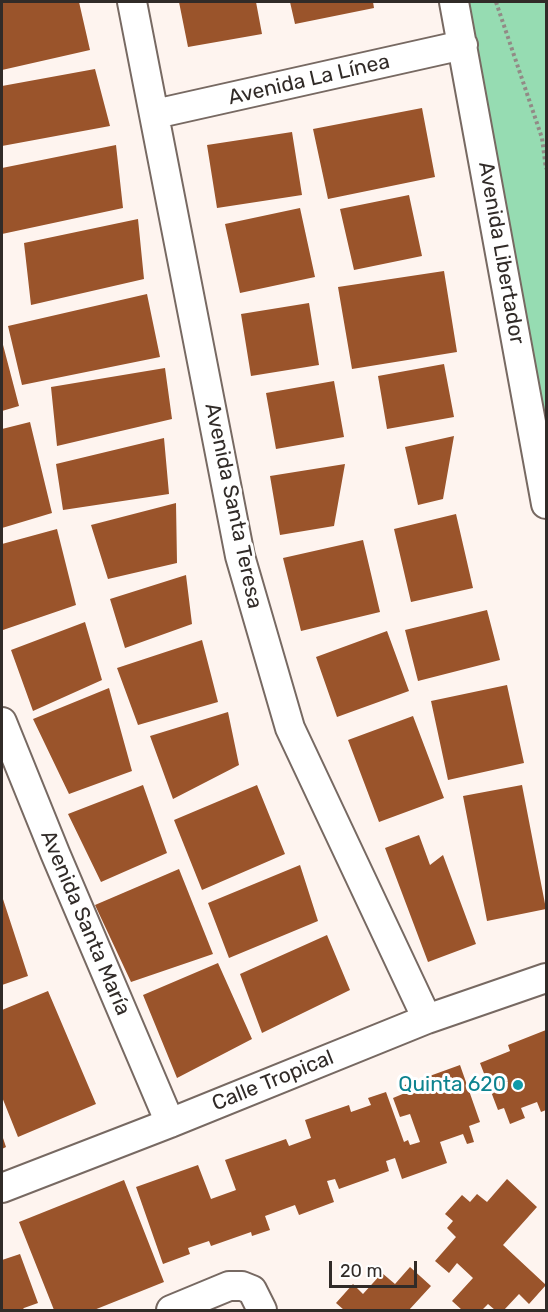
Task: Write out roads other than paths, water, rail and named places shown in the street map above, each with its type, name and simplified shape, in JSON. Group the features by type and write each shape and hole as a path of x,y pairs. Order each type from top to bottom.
{"street":[{"name":"Avenida Santa Teresa","path":"132,2 240,556 290,728 427,1019"},
{"name":"Avenida Libertador","path":"453,2 463,45 546,504"},
{"name":"Avenida La Línea","path":"154,114 463,45"},
{"name":"Avenida Santa María","path":"2,722 170,1123"},
{"name":"Calle Tropical","path":"2,1188 427,1019 546,978"},
{"path":"171,1311 229,1286 242,1286 252,1290 262,1311"}],"place":[{"name":"Quinta 620","path":"518,1085"}]}
